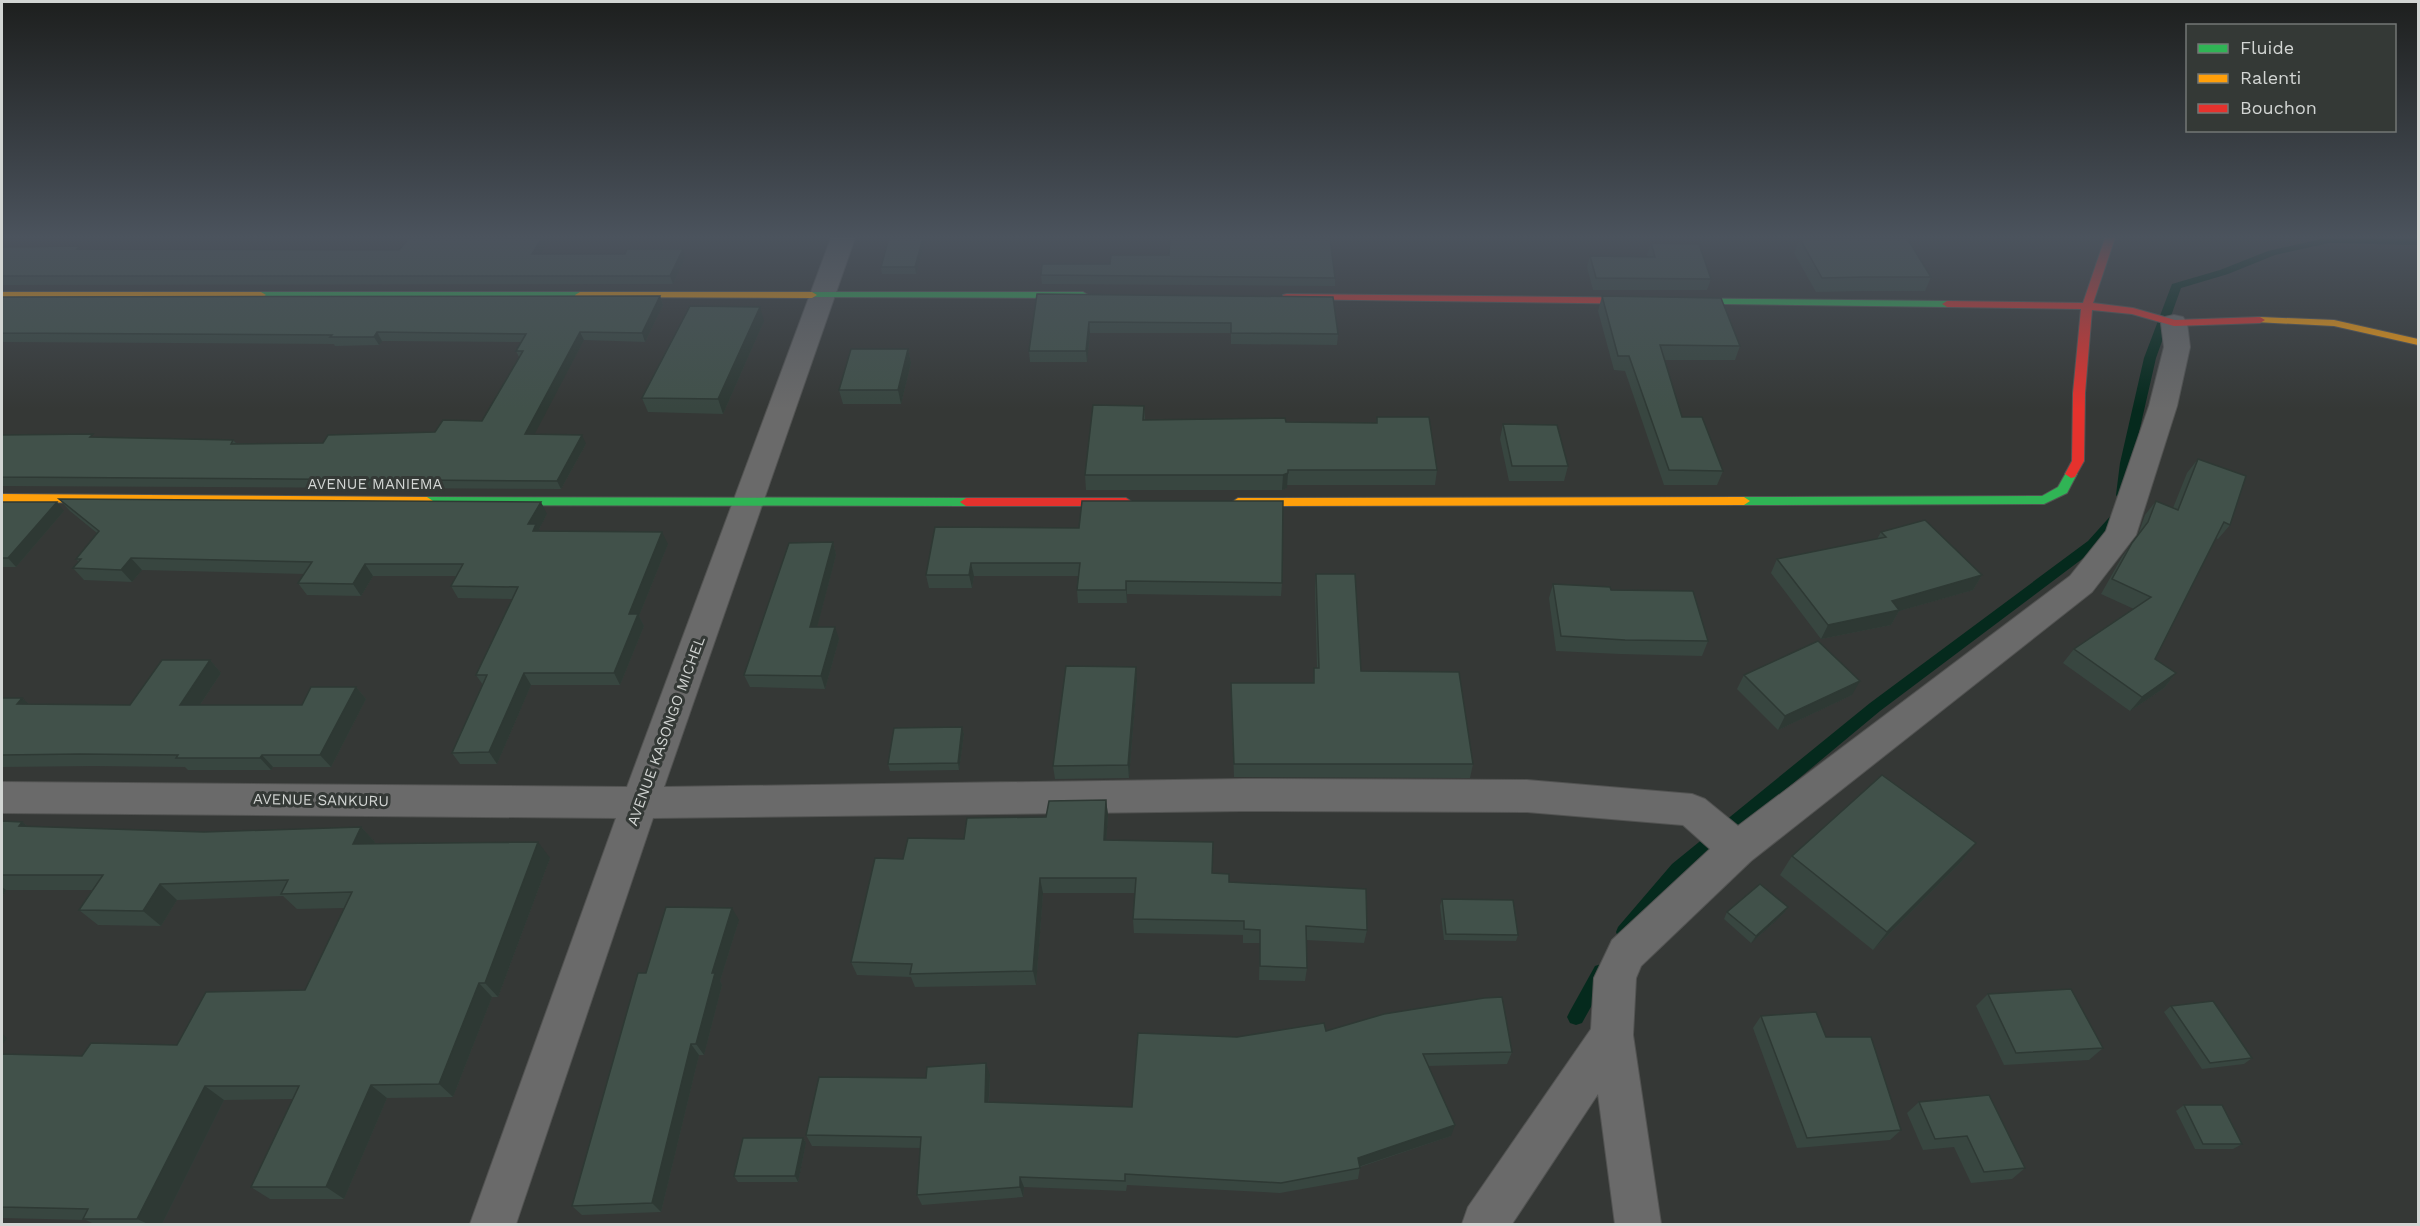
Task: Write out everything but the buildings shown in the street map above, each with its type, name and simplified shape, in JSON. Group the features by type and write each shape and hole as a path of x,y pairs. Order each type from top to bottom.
{"street":[{"name":"AVENUE KASONGO MICHEL","path":"493,1224 640,803 823,295"},
{"path":"1229,502 2044,500 2063,490 2078,460 2079,393 2087,306 2091,295"},
{"path":"1275,297 2087,306 2133,311 2174,322 2268,320 2334,323 2418,342"},
{"path":"1638,1224 1612,1035 1615,978 1626,953 1737,849 2081,584 2120,535 2163,406 2177,347 2174,322"},
{"name":"AVENUE MANIEMA","path":"2,498 1145,502"},
{"name":"AVENUE SANKURU","path":"2,797 640,803 1242,795 1527,796 1692,810 1737,849"},
{"path":"1485,1224 1612,1035"}],"waterway":[{"path":"2122,495 2126,463 2150,358 2173,295"},
{"path":"1624,932 1678,869 1875,707 2093,544 2119,514"},
{"path":"1576,1017 1601,972"}],"traffic: fast":[{"path":"1652,301 1947,304"},
{"path":"1744,501 2044,500 2063,490 2071,474"},
{"path":"427,501 966,502"}],"traffic: slow":[{"path":"2260,320 2334,323 2418,342"},
{"path":"2,498 427,501"},
{"path":"1238,502 1744,501"}],"traffic: jam":[{"path":"2071,474 2078,461 2079,393 2087,306 2091,295"},
{"path":"1287,297 1652,301"},
{"path":"1947,304 2087,306 2133,311 2174,323 2260,320"},
{"path":"966,502 1126,502"}]}
